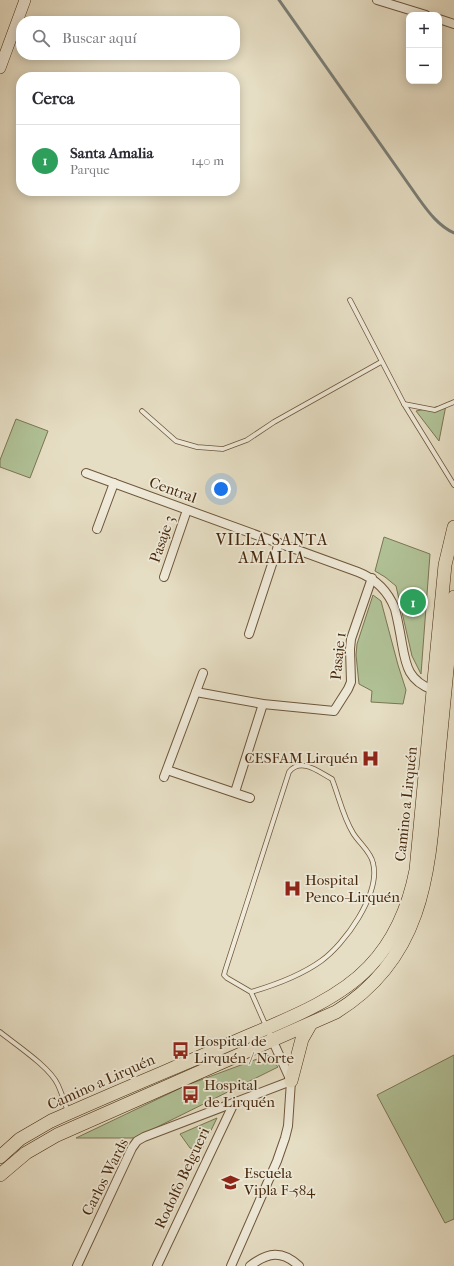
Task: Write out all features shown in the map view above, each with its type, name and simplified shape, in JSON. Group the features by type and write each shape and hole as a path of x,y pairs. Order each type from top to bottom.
{"main road":[{"name":"Camino a Lirquén","path":"0,1157 10,1147 34,1130 68,1113 267,1028 321,1002 346,987 363,973 378,957 397,928 409,899 416,870 446,565 454,528"},
{"name":"Camino a Lirquén","path":"0,1175 26,1153 51,1138 310,1025 336,1012 350,1004 374,983 394,958 416,914 427,869 454,597"},
{"path":"291,1081 302,1039 310,1025"}],"street":[{"path":"19,16 25,0"},
{"path":"377,0 416,12"},
{"path":"442,20 454,24"},
{"path":"0,68 16,24"},
{"name":"Central","path":"86,474 372,578 384,589 392,602 395,610 405,661 410,673 420,684 433,690"},
{"path":"97,530 114,483"},
{"name":"Pasaje 3","path":"164,577 187,510"},
{"path":"249,634 279,543"},
{"name":"Pasaje 1","path":"263,704 334,711 350,685 351,639 372,578"},
{"path":"203,673 166,773 235,792 250,798"},
{"path":"196,692 263,704 235,792"},
{"path":"231,1266 286,1138 290,1115 291,1081 267,1028"},
{"name":"Carlos Wards","path":"77,1266 132,1148 137,1141 291,1081"},
{"name":"Rodolfo Belgueri","path":"157,1266 234,1103"},
{"path":"250,1266 262,1258 276,1255 283,1255 299,1266"}],"lane":[{"path":"350,300 404,404 454,484"},
{"path":"142,411 176,441 198,447 223,450 247,440 274,422 381,362"},
{"path":"404,404 435,410 454,402"},
{"path":"251,992 292,977 321,961 331,952 357,922 368,901 374,879 374,863 353,833 344,815 332,780 302,764 296,766 289,772 224,975 251,992 267,1028"},
{"path":"0,1032 39,1063 51,1075 58,1084 68,1113"}],"green space":[{"path":"446,405 439,441 416,411"},
{"path":"16,419 48,431 30,478 0,467 0,460"},
{"path":"384,537 430,554 421,674 412,656 396,586 375,571"},
{"path":"373,595 381,601 406,690 403,704 371,702 372,691 359,684 356,655 357,644"},
{"path":"268,1055 278,1067 135,1138 76,1138 187,1085"},
{"path":"454,1055 454,1219 445,1223 377,1095"},
{"path":"217,1118 201,1151 190,1148 180,1134"}],"waterway":[{"path":"279,0 423,204 439,223 454,233"}],"place":[{"name":"Santa Amalia","path":"413,602"},
{"name":"CESFAM Lirquén","path":"371,758"},
{"name":"Hospital Penco-Lirquén","path":"292,889"},
{"name":"Hospital de Lirquén / Norte","path":"181,1050"},
{"name":"Hospital de Lirquén","path":"191,1094"},
{"name":"Escuela Vipla F-584","path":"231,1182"}],"district":[{"name":"VILLA SANTA AMALIA","path":"272,548"}]}
